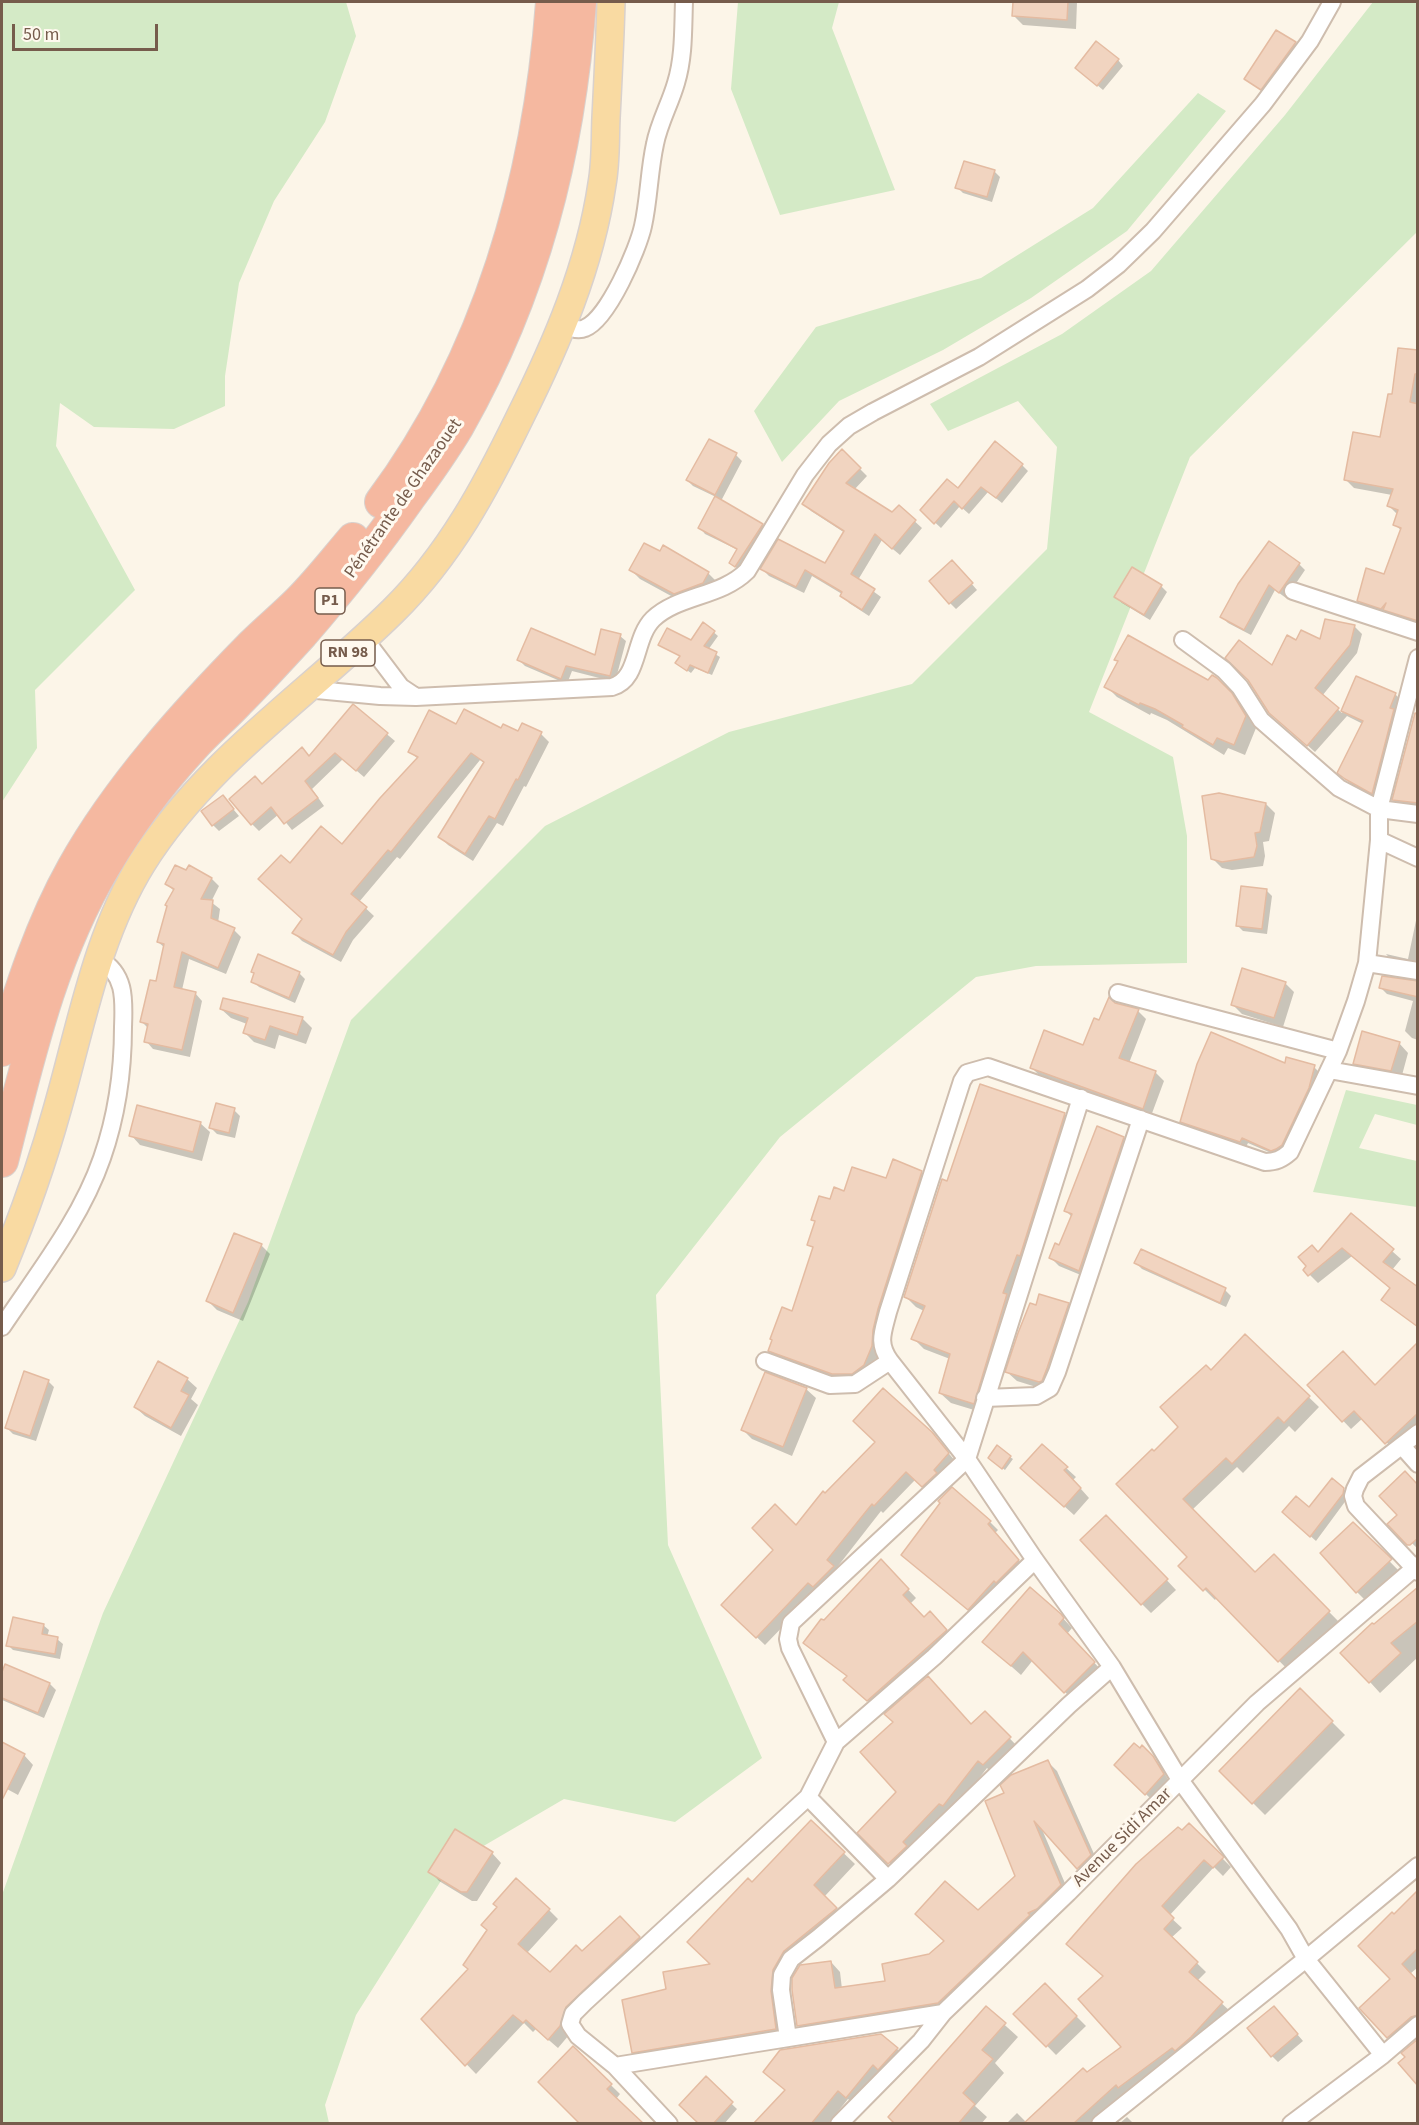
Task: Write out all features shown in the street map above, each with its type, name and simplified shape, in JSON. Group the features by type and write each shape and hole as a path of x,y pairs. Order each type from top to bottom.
{"highway":[{"name":"Pénétrante de Ghazaouet","path":"2,1050 44,927 73,867 93,835 144,765 176,726 246,651 299,601 358,533 386,495 436,414 477,331 494,290 517,215 527,177 542,96 552,2"},
{"name":"Pénétrante de Ghazaouet","path":"2,1161 37,1024 51,982 76,921 108,860 168,775 280,658 358,567 456,430 478,389 516,304 548,207 567,118 580,2"}],"main road":[{"name":"RN 98","path":"2,1269 41,1163 99,959 126,891 176,814 196,791 241,747 364,638 419,583 445,550 469,515 494,470 564,325 587,254 602,184 611,2"}],"street":[{"path":"564,325 574,329 591,324 613,296 635,252 643,229 655,145 679,68 684,2"},
{"path":"306,689 416,697 621,685 631,671 638,645 652,620 682,603 738,580 747,571 805,474 829,444 849,426 873,411 979,357 1087,289 1119,265 1153,231 1263,104 1310,41 1332,2"},
{"path":"1293,591 1418,632"},
{"path":"364,638 401,687 416,697"},
{"path":"1183,640 1224,669 1240,687 1261,720 1338,788 1379,808 1418,814"},
{"path":"1383,2055 1306,1959 1289,1929 1180,1780 1112,1667 1035,1560 967,1459 883,1352 881,1342 888,1312 962,1081 967,1073 988,1067 1265,1162 1282,1159 1290,1152 1338,1051 1367,963 1379,840 1379,808 1418,658"},
{"path":"1379,840 1418,858"},
{"path":"2,1327 72,1221 102,1159 112,1126 123,1059 122,988 117,974 99,959"},
{"path":"1367,963 1418,971"},
{"path":"1118,993 1338,1051"},
{"path":"1329,1070 1418,1086"},
{"path":"836,1742 790,1648 788,1639 791,1623 967,1459 1081,1098"},
{"path":"985,1398 1036,1396 1050,1388 1141,1119"},
{"path":"765,1360 831,1385 855,1384 890,1361"},
{"path":"1416,1568 1356,1506 1353,1496 1361,1477 1418,1433"},
{"path":"1402,1446 1418,1464"},
{"path":"669,2124 615,2066 578,2036 570,2024 573,2014 808,1797 836,1742 934,1656 1035,1560"},
{"name":"Avenue Sidi Amar","path":"839,2124 921,2041 944,2013 1068,1893 1257,1703 1416,1568"},
{"path":"788,2038 782,1975 791,1959 888,1879 1112,1667"},
{"path":"808,1797 888,1879"},
{"path":"1100,2124 1418,1866"},
{"path":"615,2066 944,2013"},
{"path":"1291,2124 1383,2055 1418,2025"}],"green space":[{"path":"2,2 346,2 356,36 325,122 274,201 239,283 225,376 225,406 174,429 94,427 60,403 56,446 135,590 35,690 37,748 2,802"},
{"path":"738,2 839,2 832,28 895,190 780,215 731,89"},
{"path":"1373,2 1417,2 1417,232 1190,457 1089,712 1173,757 1187,836 1187,963 1036,966 976,977 780,1137 656,1295 668,1545 762,1758 675,1822 564,1799 451,1865 356,2015 325,2105 329,2123 2,2123 2,1895 103,1613 248,1302 351,1020 545,826 729,732 912,684 1047,549 1057,447 1018,401 948,431 930,404 1062,334 1151,271 1285,115"},
{"path":"1198,93 1226,111 1127,231 1031,298 943,350 839,401 782,462 754,411 816,327 981,278 1093,208"},
{"path":"1346,1090 1417,1105 1417,1125 1375,1114 1359,1148 1417,1161 1417,1207 1313,1192"}],"building":[{"path":"1013,2 1068,2 1067,20 1012,16"},
{"path":"1276,30 1296,42 1261,90 1244,79"},
{"path":"1096,41 1119,59 1097,86 1075,68"},
{"path":"964,161 995,170 987,197 955,188"},
{"path":"1398,348 1418,350 1418,374 1415,374 1410,402 1418,404 1418,621 1383,610 1386,603 1381,609 1357,601 1366,568 1384,574 1401,528 1393,525 1398,510 1387,506 1393,489 1344,480 1353,432 1380,437 1388,394 1392,394"},
{"path":"709,439 737,453 715,495 686,480"},
{"path":"995,441 1023,464 996,498 981,487 962,509 954,501 934,524 920,510 947,479 958,488"},
{"path":"842,449 861,468 846,483 892,512 899,505 916,520 892,549 875,534 851,574 875,589 862,610 840,596 842,592 805,570 796,587 760,569 778,539 825,563 844,531 802,504 829,463"},
{"path":"715,496 763,524 735,567 729,563 737,549 698,528"},
{"path":"1269,541 1300,563 1279,593 1269,585 1244,630 1220,617 1238,584"},
{"path":"644,543 660,551 663,545 709,572 703,583 674,594 629,570"},
{"path":"952,560 973,583 949,604 929,581"},
{"path":"1132,567 1162,585 1144,615 1114,597"},
{"path":"1325,619 1355,625 1350,645 1315,688 1339,708 1307,746 1269,713 1248,680 1225,658 1239,640 1272,665 1287,635 1296,640 1301,630 1320,639"},
{"path":"703,622 715,631 704,646 717,652 708,673 690,665 687,671 675,663 680,656 658,645 667,628 691,640"},
{"path":"531,628 595,655 601,629 621,634 610,676 566,666 561,679 517,660"},
{"path":"1128,635 1208,680 1212,675 1232,693 1246,716 1234,745 1217,738 1213,745 1155,709 1140,703 1139,705 1104,687 1118,661 1114,660"},
{"path":"1356,676 1396,693 1390,708 1394,709 1372,794 1337,773 1363,721 1341,711"},
{"path":"353,704 388,733 356,771 335,753 305,781 318,798 284,824 271,807 251,825 229,799 255,776 262,784 302,747 309,756"},
{"path":"464,709 501,728 503,724 518,731 522,723 542,732 495,819 489,816 465,854 438,837 484,762 471,753 391,852 388,850 351,894 367,907 346,932 333,955 292,933 302,919 258,879 281,855 290,863 321,826 342,844 418,757 408,752 429,710 456,724"},
{"path":"1415,713 1418,714 1418,803 1392,800"},
{"path":"1219,793 1266,803 1260,832 1255,833 1257,846 1254,857 1222,862 1211,859 1202,796"},
{"path":"223,795 234,809 212,826 201,811"},
{"path":"175,865 186,870 189,865 212,878 201,899 213,900 211,918 235,928 218,968 182,952 174,987 196,992 182,1050 144,1042 148,1024 140,1022 150,980 156,981 164,944 157,942 167,906 165,905 174,889 165,884"},
{"path":"1241,886 1267,889 1262,929 1236,926"},
{"path":"258,954 300,972 289,998 251,982 254,973 251,972"},
{"path":"1242,968 1286,982 1274,1018 1231,1005"},
{"path":"1382,976 1418,981 1418,997 1379,988"},
{"path":"1109,997 1115,1003 1139,1009 1119,1058 1156,1071 1143,1109 1030,1068 1044,1030 1083,1045 1094,1018 1099,1020"},
{"path":"223,998 303,1017 297,1035 270,1026 265,1040 243,1033 248,1018 220,1009"},
{"path":"1362,1031 1400,1042 1391,1071 1353,1064"},
{"path":"1211,1032 1285,1063 1286,1057 1315,1065 1309,1088 1282,1145 1276,1149 1271,1151 1242,1138 1240,1142 1180,1122 1197,1064"},
{"path":"980,1084 1065,1113 1020,1256 1017,1255 1003,1293 1007,1294 974,1404 939,1393 950,1354 911,1339 925,1306 904,1297 942,1179 947,1181"},
{"path":"216,1103 235,1108 229,1133 209,1128"},
{"path":"137,1105 201,1122 193,1152 129,1136"},
{"path":"1097,1126 1124,1137 1079,1271 1049,1258 1055,1243 1059,1245 1072,1214 1064,1211"},
{"path":"893,1159 922,1171 878,1309 872,1346 864,1365 852,1374 832,1374 768,1351 782,1307 792,1311 813,1247 807,1245 815,1221 811,1220 819,1196 830,1199 834,1187 844,1191 852,1167 886,1178"},
{"path":"1351,1213 1394,1249 1383,1262 1418,1287 1418,1327 1381,1300 1390,1288 1342,1248 1308,1276 1303,1270 1306,1266 1298,1257 1312,1245 1318,1252"},
{"path":"234,1233 262,1244 233,1313 206,1301"},
{"path":"1141,1249 1226,1288 1220,1303 1134,1263"},
{"path":"1039,1294 1069,1303 1047,1368 1042,1381 1039,1382 1005,1372 1030,1303 1036,1305"},
{"path":"1245,1334 1310,1396 1284,1423 1278,1417 1232,1464 1226,1458 1183,1499 1255,1572 1274,1554 1330,1611 1278,1662 1206,1588 1203,1591 1178,1566 1187,1557 1116,1484 1178,1427 1160,1407 1206,1365 1211,1370"},
{"path":"1418,1342 1418,1413 1385,1444 1354,1411 1342,1422 1307,1385 1343,1351 1375,1385"},
{"path":"158,1361 188,1378 181,1391 189,1395 171,1428 134,1407"},
{"path":"24,1371 49,1380 30,1436 5,1428"},
{"path":"765,1372 807,1388 783,1447 741,1430"},
{"path":"883,1388 932,1432 949,1453 934,1470 937,1473 922,1487 906,1472 874,1506 872,1504 827,1560 834,1566 813,1587 808,1583 756,1638 721,1605 773,1550 752,1528 775,1504 796,1525 823,1491 825,1493 875,1442 853,1421"},
{"path":"1042,1444 1068,1467 1064,1470 1081,1488 1064,1507 1020,1468"},
{"path":"997,1445 1011,1456 1002,1469 988,1458"},
{"path":"1405,1471 1418,1485 1418,1538 1410,1545 1407,1545 1387,1524 1397,1515 1379,1496"},
{"path":"1332,1478 1344,1488 1343,1494 1310,1537 1282,1512 1296,1496 1309,1507"},
{"path":"952,1487 991,1521 988,1524 1019,1560 996,1583 994,1581 968,1610 901,1555 940,1503 938,1501"},
{"path":"1106,1515 1168,1579 1141,1605 1080,1540"},
{"path":"1353,1522 1392,1559 1356,1593 1320,1553"},
{"path":"881,1559 909,1589 903,1595 924,1617 930,1611 947,1630 867,1701 843,1680 847,1676 803,1643 821,1619 824,1620"},
{"path":"1030,1587 1061,1614 1064,1618 1059,1624 1095,1662 1064,1693 1023,1652 1011,1666 982,1642"},
{"path":"1418,1587 1418,1621 1391,1643 1401,1653 1369,1683 1340,1653 1372,1623 1374,1624"},
{"path":"13,1617 44,1624 42,1634 58,1637 55,1654 6,1646"},
{"path":"5,1664 50,1683 38,1713 2,1698 2,1672"},
{"path":"928,1676 971,1724 985,1711 1011,1737 983,1765 978,1761 943,1806 939,1804 903,1842 907,1846 888,1864 857,1833 896,1792 860,1752 893,1722 884,1714"},
{"path":"1300,1688 1333,1721 1252,1804 1219,1771"},
{"path":"2,1742 25,1754 2,1800"},
{"path":"1134,1743 1140,1748 1142,1745 1153,1756 1164,1774 1145,1795 1114,1765"},
{"path":"1048,1760 1091,1855 1077,1869 1034,1821 1061,1885 1037,1909 1028,1913 1030,1915 938,2003 797,2026 792,1978 800,1965 831,1961 835,1988 885,1981 882,1964 929,1954 944,1941 915,1914 945,1881 978,1910 1015,1876 985,1801 1004,1793 1000,1785 1011,1775"},
{"path":"811,1820 845,1852 814,1885 837,1908 784,1951 773,1970 771,1991 776,2029 632,2053 622,2000 666,1989 663,1972 710,1964 687,1942 748,1878 752,1882"},
{"path":"1189,1823 1224,1857 1213,1868 1204,1860 1162,1906 1174,1918 1164,1929 1198,1962 1189,1972 1223,2002 1175,2051 1172,2048 1118,2088 1116,2085 1073,2124 1023,2124 1083,2068 1087,2072 1121,2047 1078,1999 1103,1976 1066,1944 1136,1864 1178,1827 1182,1830"},
{"path":"455,1829 493,1852 467,1892 461,1892 428,1872"},
{"path":"516,1878 550,1909 518,1944 550,1972 576,1945 582,1951 620,1916 640,1937 566,2007 560,2026 548,2040 526,2020 523,2023 513,2015 465,2066 421,2019 468,1969 463,1965 487,1930 481,1925 497,1907 493,1904"},
{"path":"1418,1890 1418,1948 1402,1964 1418,1981 1418,2015 1411,2017 1387,2038 1359,2008 1390,1979 1358,1946"},
{"path":"1045,1983 1077,2016 1046,2047 1013,2014"},
{"path":"986,2006 1006,2023 982,2050 993,2059 963,2093 975,2104 958,2124 895,2124 888,2117"},
{"path":"1274,2006 1298,2034 1271,2057 1247,2028"},
{"path":"881,2034 898,2048 878,2070 873,2065 846,2098 838,2091 811,2124 753,2124 785,2090 763,2072 780,2050"},
{"path":"1418,2039 1418,2086 1398,2063 1405,2057 1401,2053"},
{"path":"573,2046 612,2084 607,2089 644,2124 580,2124 538,2082"},
{"path":"706,2076 733,2102 713,2124 699,2124 679,2105"}]}
